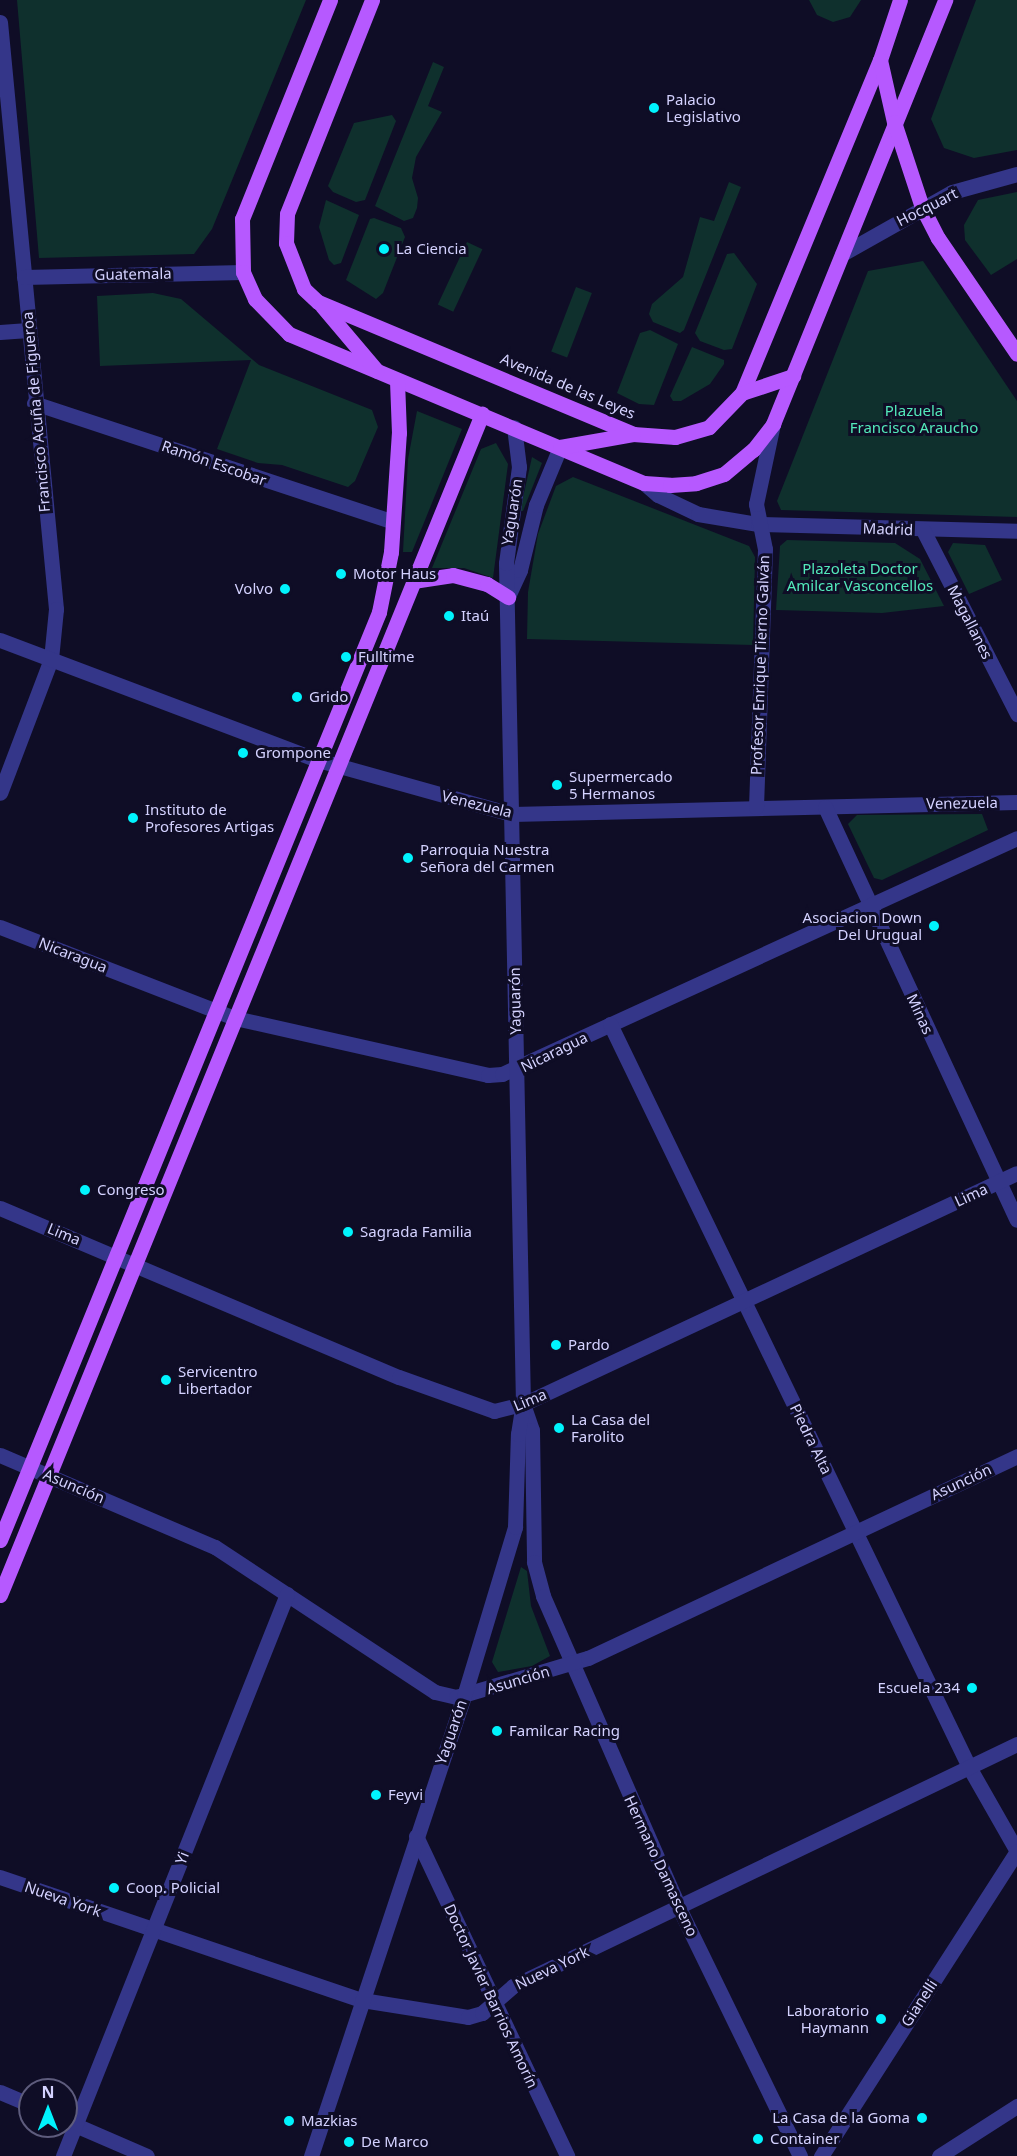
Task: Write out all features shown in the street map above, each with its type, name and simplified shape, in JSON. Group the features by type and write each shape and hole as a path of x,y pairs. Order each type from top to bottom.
{"main road":[{"path":"330,0 242,219 243,272 255,299 289,334 644,483 696,483 724,474 753,450 773,424 945,0"},
{"name":"Avenida de las Leyes","path":"372,0 287,214 285,229 291,264 304,289 318,302 633,434 675,437 692,434 725,414 742,393 880,60 900,0"},
{"path":"880,60 894,122 922,207 938,238 1017,354"},
{"path":"318,302 378,373"},
{"path":"742,393 792,376"},
{"path":"0,1540 379,612 393,522 399,433 397,381"},
{"path":"0,1595 482,414"},
{"path":"560,447 633,434"},
{"path":"412,581 453,575 487,584 508,597"}],"street":[{"name":"Francisco Acuña de Figueroa","path":"0,22 34,403 56,609 51,659 0,794"},
{"name":"Hocquart","path":"842,254 922,207 982,182 1017,174"},
{"name":"Guatemala","path":"24,277 243,272"},
{"path":"0,332 28,330"},
{"name":"Ramón Escobar","path":"34,403 49,405 393,522"},
{"path":"644,483 658,495 698,514 758,524 756,504 773,424"},
{"name":"Yaguarón","path":"311,2156 464,1696 512,1542 523,1404 506,546 519,467 514,428"},
{"name":"Yaguarón","path":"508,597 520,570 536,505 560,447"},
{"name":"Madrid","path":"758,524 1017,531"},
{"name":"Profesor Enrique Tierno Galván","path":"756,807 765,549 758,524"},
{"name":"Magallanes","path":"923,530 1017,714"},
{"name":"Venezuela","path":"0,640 318,760 512,814 1017,802"},
{"name":"Minas","path":"825,807 1017,1220"},
{"name":"Nicaragua","path":"0,927 235,1018 488,1075 517,1070 610,1024 1017,838"},
{"name":"Piedra Alta","path":"610,1024 969,1767 1017,1851"},
{"name":"Lima","path":"0,1208 479,1408 500,1411 523,1404 1017,1173"},
{"name":"Yaguarón","path":"523,1404 533,1444 535,1571"},
{"name":"Asunción","path":"0,1455 214,1547 435,1692 449,1697 464,1696 570,1664 1017,1456"},
{"name":"Hermano Damasceno","path":"535,1571 570,1664 679,1908 800,2156"},
{"name":"Yi","path":"78,2105 154,1931 287,1594"},
{"name":"Nueva York","path":"0,1877 362,2000 468,2017 493,2004 513,1986 1017,1744"},
{"name":"Doctor Javier Barrios Amorín","path":"416,1836 493,2004 567,2156"},
{"name":"Gianelli","path":"821,2156 1017,1851"},
{"path":"0,2092 18,2100"},
{"path":"939,2156 1017,2106"},
{"path":"78,2126 147,2156"},
{"name":"Yi","path":"63,2156 67,2138"}],"green space":[{"path":"17,0 306,0 212,229 194,254 39,258"},
{"path":"809,0 861,0 850,17 833,22 817,15"},
{"path":"976,0 1017,0 1017,150 974,158 944,148 931,119"},
{"path":"433,62 444,67 428,106 442,112 416,157 412,178 418,198 417,208 413,218 404,221 375,206"},
{"path":"392,115 396,121 365,200 356,202 333,192 328,186 354,123"},
{"path":"729,182 741,187 684,330 680,333 653,322 649,314 652,304 683,277 700,217 714,221"},
{"path":"1017,192 1017,259 991,275 965,240 964,225 978,200"},
{"path":"326,200 359,215 341,263 334,265 329,260 319,227"},
{"path":"374,218 401,228 405,237 383,293 376,299 346,280 370,219"},
{"path":"467,242 482,249 453,312 438,305"},
{"path":"734,253 757,284 732,349 724,350 700,341 695,333 727,254"},
{"name":"Plazuela Francisco Araucho","path":"923,261 1017,401 1017,517 781,510 777,501 868,271"},
{"path":"576,287 592,293 567,358 551,351"},
{"path":"153,293 181,299 259,365 372,410 378,427 355,481 348,487 282,465 258,463 217,449 251,360 100,366 97,296"},
{"path":"650,330 678,344 654,405 639,404 617,393 640,333"},
{"path":"692,347 724,360 724,364 710,384 681,401 673,401 670,396"},
{"path":"417,411 462,429 412,552 403,552 408,459"},
{"path":"496,443 508,464 493,578 464,568 432,568 481,449"},
{"path":"532,457 542,463 523,511 520,511"},
{"path":"573,477 749,546 755,557 753,645 527,639 528,592 538,534 556,486"},
{"name":"Plazoleta Doctor Amilcar Vasconcellos","path":"787,540 895,543 920,559 944,606 882,613 776,610 780,546"},
{"path":"953,543 985,545 1002,580 969,594 948,552"},
{"path":"982,814 988,830 882,880 874,878 848,824 857,815"},
{"path":"521,1567 527,1571 531,1606 550,1656 532,1666 498,1672 492,1662"}],"place":[{"name":"Palacio Legislativo","path":"654,108"},
{"name":"La Ciencia","path":"384,249"},
{"name":"Motor Haus","path":"341,574"},
{"name":"Volvo","path":"285,589"},
{"name":"Itaú","path":"449,616"},
{"name":"Fulltime","path":"346,657"},
{"name":"Grido","path":"297,697"},
{"name":"Grompone","path":"243,753"},
{"name":"Supermercado 5 Hermanos","path":"557,785"},
{"name":"Instituto de Profesores Artigas","path":"133,818"},
{"name":"Parroquia Nuestra Señora del Carmen","path":"408,858"},
{"name":"Asociacion Down Del Urugual","path":"934,926"},
{"name":"Congreso","path":"85,1190"},
{"name":"Sagrada Familia","path":"348,1232"},
{"name":"Pardo","path":"556,1345"},
{"name":"Servicentro Libertador","path":"166,1380"},
{"name":"La Casa del Farolito","path":"559,1428"},
{"name":"Escuela 234","path":"972,1688"},
{"name":"Familcar Racing","path":"497,1731"},
{"name":"Feyvi","path":"376,1795"},
{"name":"Coop. Policial","path":"114,1888"},
{"name":"Laboratorio Haymann","path":"881,2019"},
{"name":"La Casa de la Goma","path":"922,2118"},
{"name":"Mazkias","path":"289,2121"},
{"name":"Container","path":"758,2139"},
{"name":"De Marco","path":"349,2142"}]}
